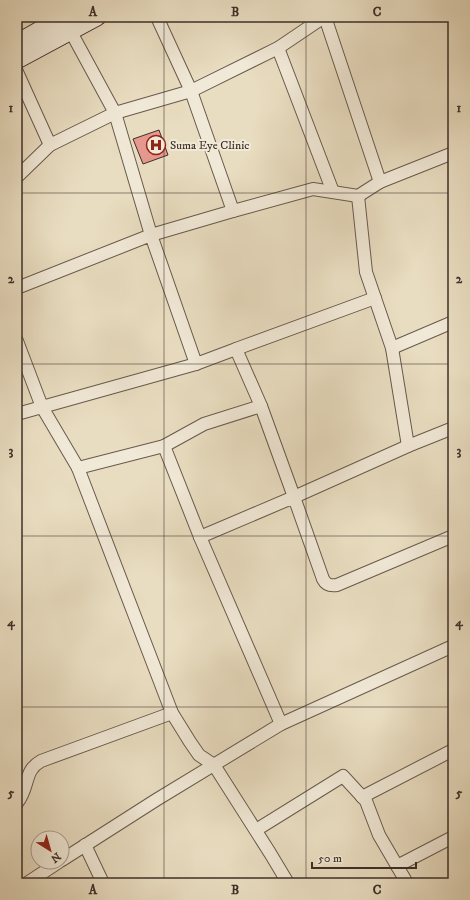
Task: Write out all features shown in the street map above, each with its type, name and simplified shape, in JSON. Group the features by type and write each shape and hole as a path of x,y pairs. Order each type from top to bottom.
{"main road":[{"path":"17,43 62,17"},
{"path":"17,60 97,17"}],"street":[{"path":"157,17 191,91 232,210"},
{"path":"17,177 50,145 115,113 191,91 278,48 325,17 380,182"},
{"path":"71,32 115,113 151,235 196,364"},
{"path":"278,48 332,192"},
{"path":"17,72 50,145"},
{"path":"17,288 151,235 232,210 313,189 358,196 380,182 453,153"},
{"path":"358,196 366,272 392,348 408,446"},
{"path":"17,414 196,364 375,298"},
{"path":"392,348 453,322"},
{"path":"17,342 42,407 78,468 172,713 199,755 214,765 288,883"},
{"path":"236,349 261,406 325,583 329,585 337,585 453,536"},
{"path":"78,468 164,446 204,424 261,406"},
{"path":"200,537 408,446 453,428"},
{"path":"164,446 200,537 281,724"},
{"path":"70,855 281,724 453,646"},
{"path":"17,803 23,794 30,770 35,764 172,713"},
{"path":"362,797 453,750"},
{"path":"256,830 343,776 366,801 379,835 407,883"},
{"path":"397,866 453,838"},
{"path":"85,845 103,883"},
{"path":"27,883 47,870"}],"building":[{"path":"159,130 168,155 143,164 133,139"}],"place":[{"name":"Suma Eye Clinic","path":"156,145"}]}
